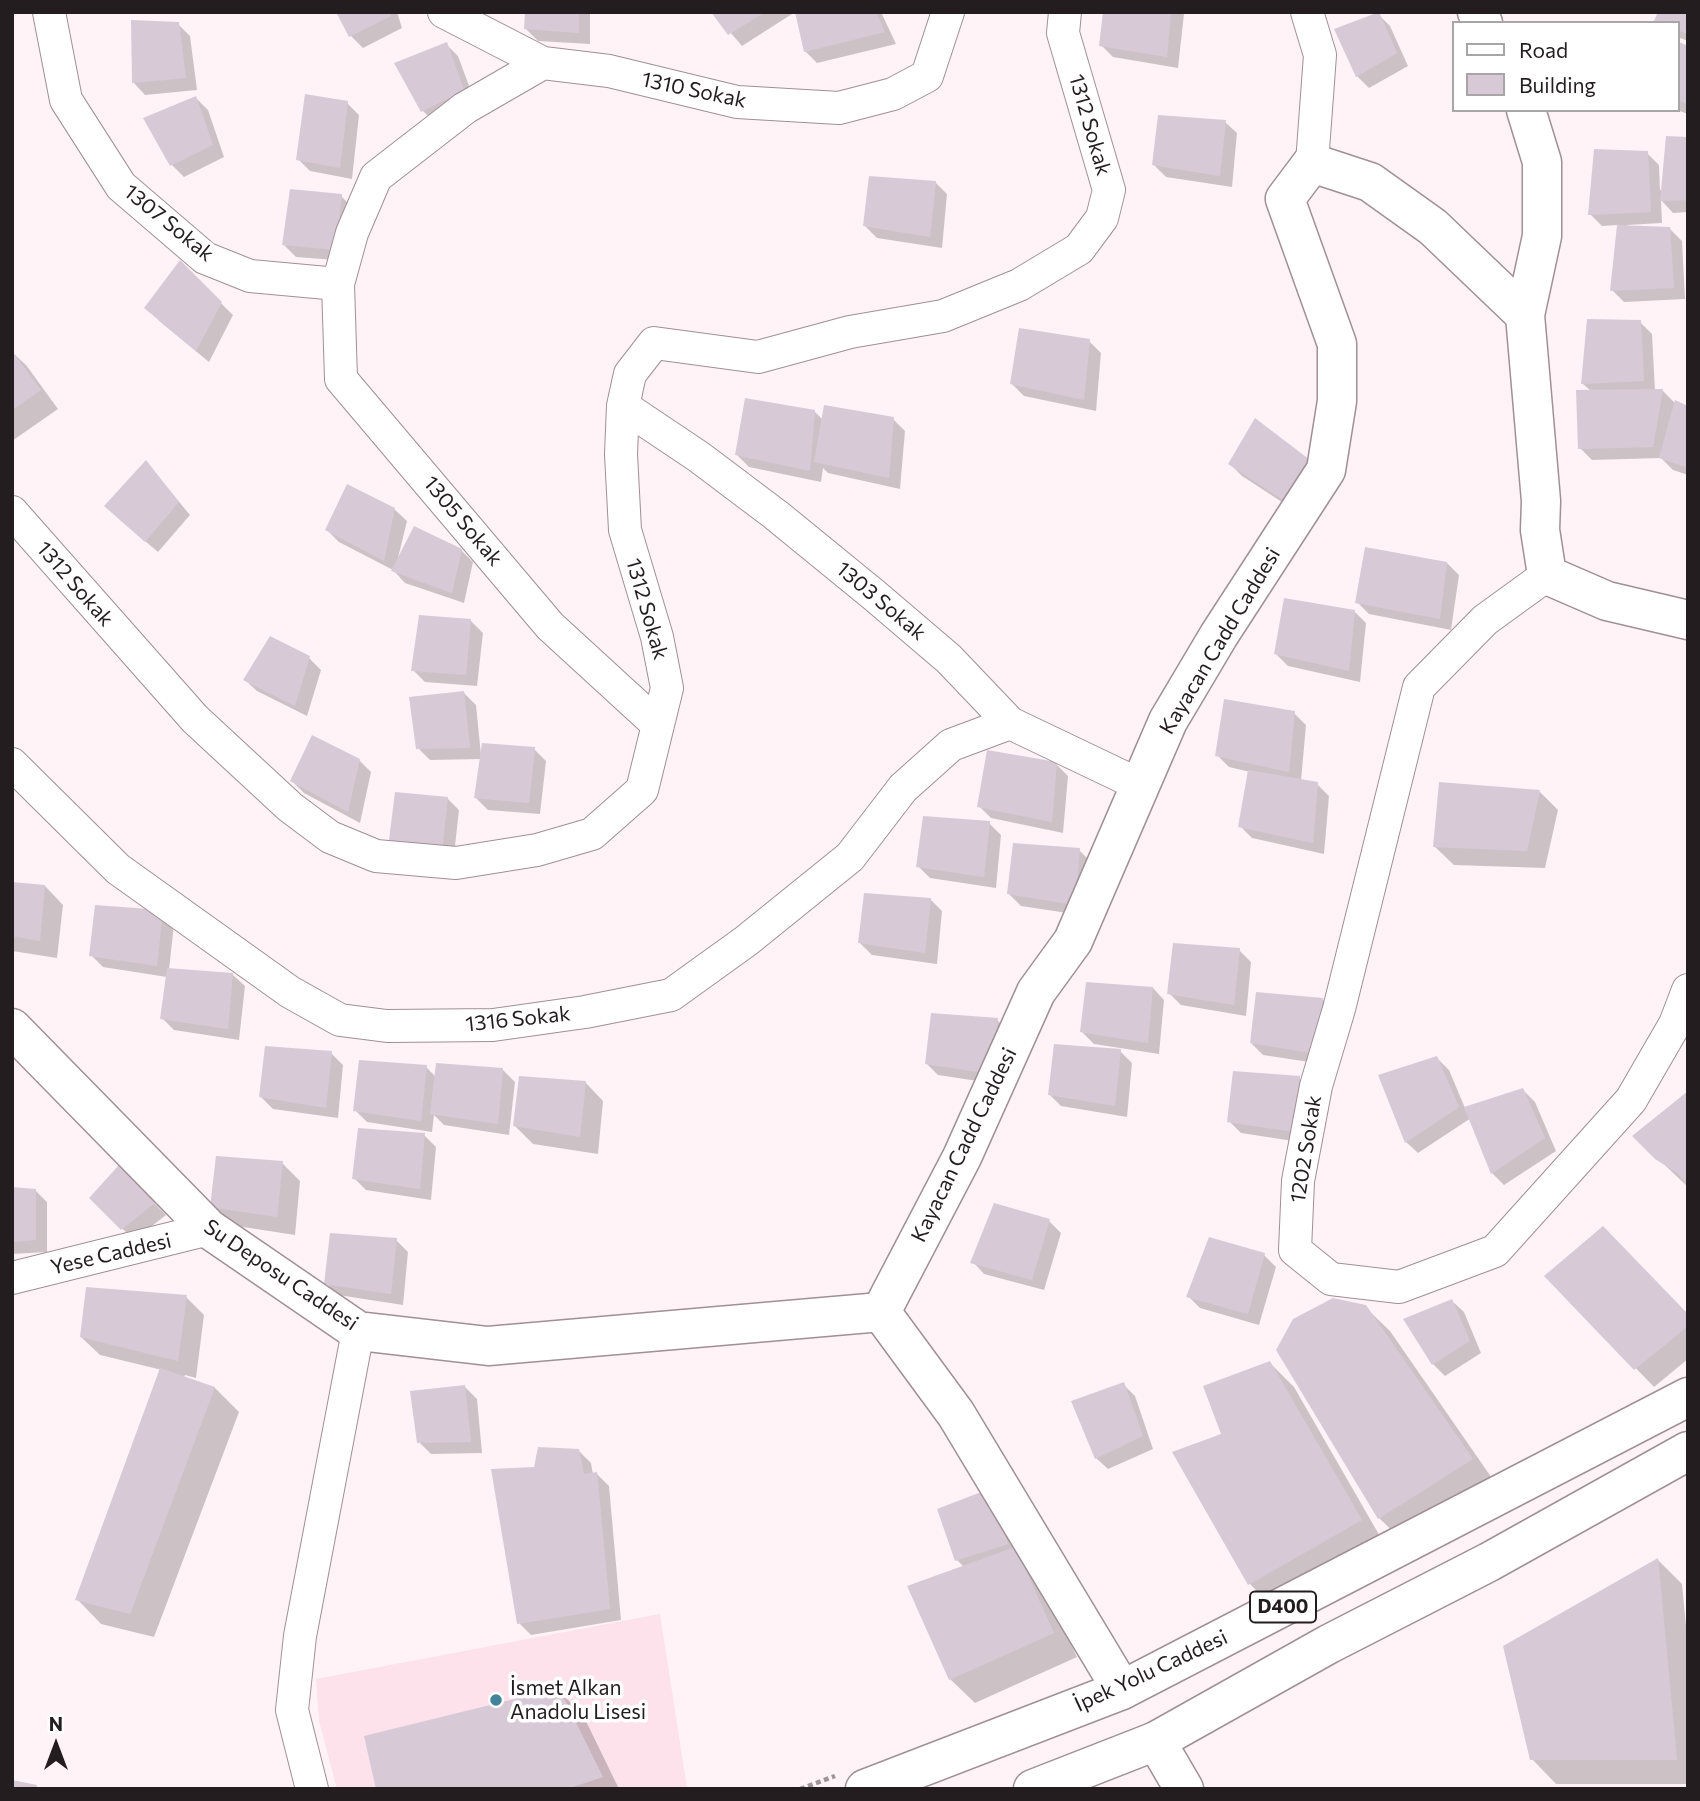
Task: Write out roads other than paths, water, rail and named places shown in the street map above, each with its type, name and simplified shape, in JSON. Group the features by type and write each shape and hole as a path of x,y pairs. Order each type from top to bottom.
{"main road":[{"path":"1527,112 1542,162 1542,236 1525,315 1541,501 1540,530 1547,575 1607,601 1688,620"},
{"path":"1312,163 1370,182 1433,227 1525,315"},
{"name":"Kayacan Cadd Caddesi","path":"881,1312 962,1157 1036,992 1073,940 1168,721 1219,635 1325,470 1337,401 1337,344 1286,199 1312,163"},
{"name":"Su Deposu Caddesi","path":"12,1028 209,1229 358,1331 488,1346 881,1312"},
{"path":"881,1312 957,1414 1122,1690"},
{"name":"İpek Yolu Caddesi","path":"865,1789 1122,1690 1688,1397"},
{"name":"D400","path":"1033,1789 1156,1741 1329,1644 1489,1562 1688,1451"},
{"path":"1156,1741 1184,1789"}],"street":[{"name":"1307 Sokak","path":"49,12 66,100 121,186 205,258 250,276 338,284"},
{"name":"1310 Sokak","path":"444,12 543,63 609,71 737,102 839,108 893,93 927,76 948,12"},
{"name":"1312 Sokak","path":"12,512 186,709 290,807 330,837 376,856 456,863 537,850 592,834 642,790 667,688 657,637 625,530 621,454 623,406 630,374 654,343 758,357 850,332 943,316 1019,285 1079,249 1102,218 1108,190 1063,33 1065,12"},
{"path":"1307,12 1320,55 1312,163"},
{"path":"338,284 352,233 376,177 465,108 543,63"},
{"name":"1305 Sokak","path":"338,284 341,379 550,626 658,725"},
{"name":"1303 Sokak","path":"623,406 699,457 874,594 949,659 1010,723 1142,786"},
{"name":"1202 Sokak","path":"1547,575 1485,620 1419,687 1339,1009 1316,1086 1298,1181 1295,1250 1331,1279 1399,1287 1495,1251 1631,1100 1675,1024 1688,990"},
{"name":"1316 Sokak","path":"12,764 118,869 290,992 340,1020 387,1026 494,1025 585,1012 671,995 746,942 850,857 903,788 951,745 1010,723"},
{"name":"Yese Caddesi","path":"12,1278 209,1229"},
{"path":"312,1789 292,1710 300,1636 358,1331"}],"place":[{"name":"İsmet Alkan Anadolu Lisesi","path":"496,1700"}]}
